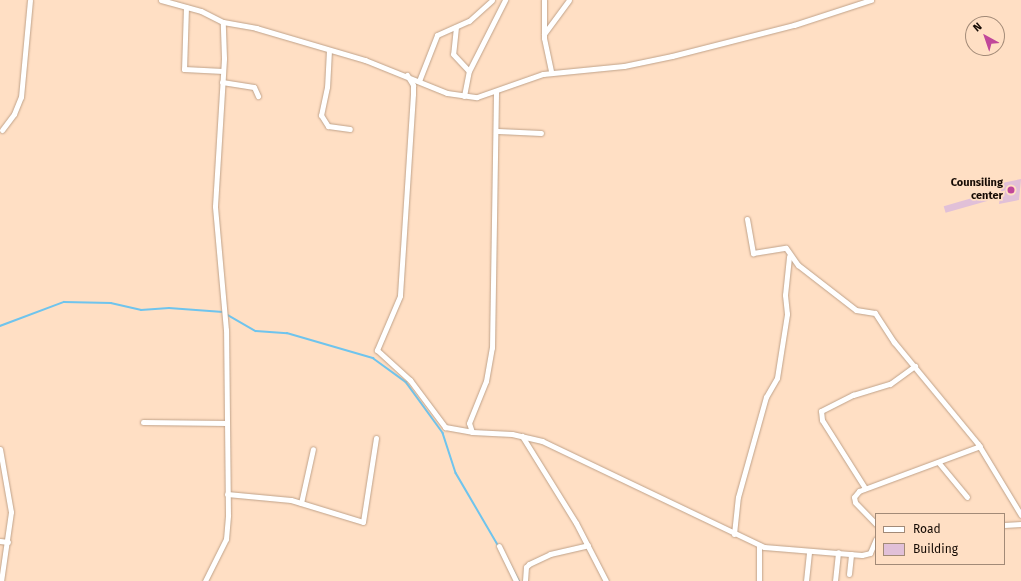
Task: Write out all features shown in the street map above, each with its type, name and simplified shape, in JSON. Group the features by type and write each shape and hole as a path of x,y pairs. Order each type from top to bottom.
{"street":[{"path":"2,130 14,114 21,98 30,0"},
{"path":"161,0 186,7 223,22 256,28 329,50 407,75 447,93 464,96 496,90 551,72 647,62 794,25 871,0"},
{"path":"419,81 437,35 473,18 492,0"},
{"path":"464,96 469,71 505,0"},
{"path":"544,0 544,34 551,72"},
{"path":"544,34 569,0"},
{"path":"186,7 184,69 223,71"},
{"path":"205,581 226,539 226,330 215,206 223,71 223,22"},
{"path":"456,27 453,54 469,71"},
{"path":"329,50 327,87 321,116 328,126 350,129"},
{"path":"407,75 413,84 413,94 400,296 378,350 410,380 445,427 472,432 522,436 571,452 734,534 759,545 809,551 869,554 875,540"},
{"path":"222,82 254,87 258,96"},
{"path":"472,432 469,423 486,381 492,348 498,131 496,90"},
{"path":"498,131 541,133"},
{"path":"747,219 753,253 784,248 789,256 856,310 875,313 915,366 980,446 1021,515"},
{"path":"734,534 738,497 766,397 777,378 787,314 785,295 789,256"},
{"path":"865,488 822,420 821,411 854,395 890,384 915,366"},
{"path":"143,422 227,423"},
{"path":"522,436 588,544 606,581"},
{"path":"227,494 302,503 364,521 376,438"},
{"path":"875,523 854,499 865,488 939,463 980,446"},
{"path":"0,449 10,506 8,542 1,581"},
{"path":"302,503 313,449"},
{"path":"939,463 967,497"},
{"path":"1005,525 1021,524"},
{"path":"0,541 8,542"},
{"path":"525,581 526,567 529,564 550,554 588,544"},
{"path":"759,545 759,581"},
{"path":"499,546 516,581"},
{"path":"806,581 809,551"},
{"path":"835,581 838,552"},
{"path":"849,574 852,554"}],"building":[{"name":"Counsiling center","path":"1021,179 1019,200 999,204 1002,183"},
{"path":"986,194 988,201 946,213 944,206"}],"waterway":[{"path":"0,326 64,302 111,303 141,310 169,308 223,312"},
{"path":"226,314 256,331 287,333 373,358 406,382 443,433 456,473 498,545"},
{"path":"508,560 519,581"}],"place":[{"name":"Counsiling center","path":"1011,190"}]}
